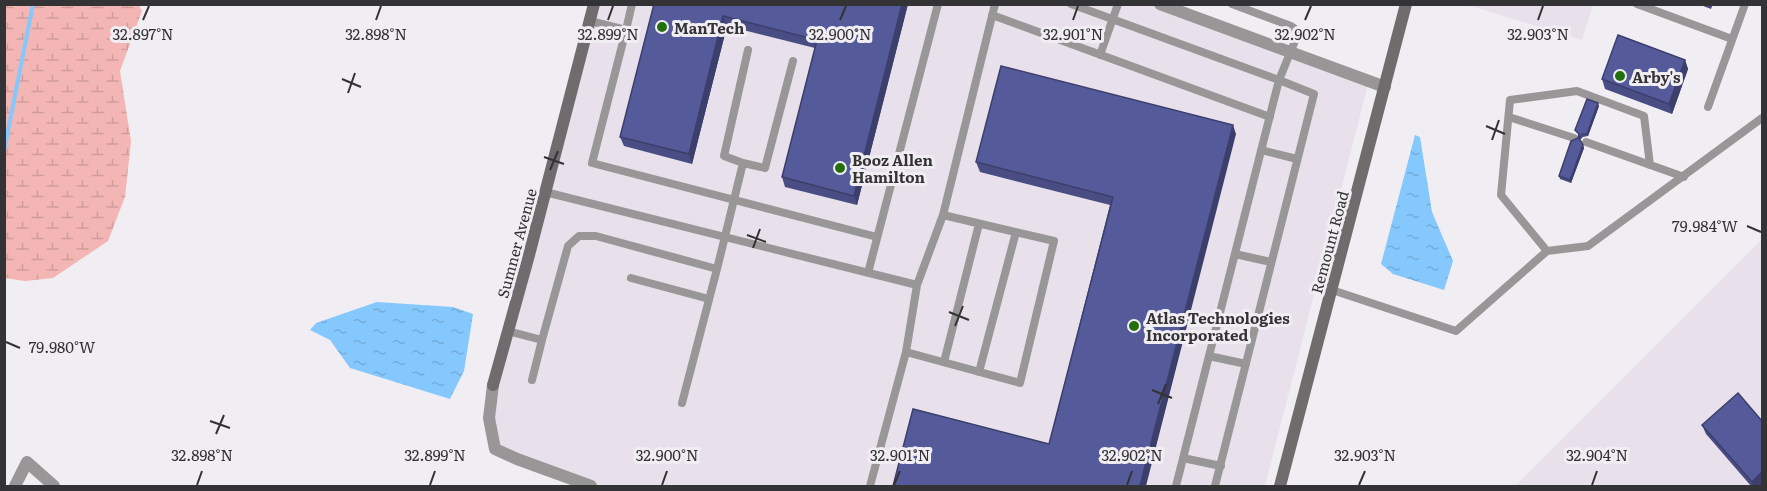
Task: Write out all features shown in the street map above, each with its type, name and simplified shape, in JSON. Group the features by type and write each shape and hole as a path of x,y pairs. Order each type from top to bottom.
{"main road":[{"name":"Sumner Avenue","path":"493,385 594,4"},
{"name":"Remount Road","path":"1280,486 1406,4"}],"street":[{"path":"1160,4 1385,87"},
{"path":"493,385 489,418 495,449 591,486"},
{"path":"15,486 27,462 54,486"}],"lane":[{"path":"632,4 592,163 877,237"},
{"path":"868,273 938,4"},
{"path":"870,486 906,352 917,285 943,215 995,4"},
{"path":"1071,4 1314,94 1215,486"},
{"path":"1100,55 1118,4"},
{"path":"1176,486 1279,80 1297,36 1295,29 1232,4"},
{"path":"1637,4 1732,39"},
{"path":"1708,107 1745,4"},
{"path":"992,15 1270,117"},
{"path":"590,21 626,30"},
{"path":"748,50 724,156 743,163 765,168 793,61"},
{"path":"1547,251 1501,195 1510,100 1577,91 1644,116 1650,165"},
{"path":"1509,117 1574,138"},
{"path":"1332,290 1456,332 1547,251 1588,246 1762,118"},
{"path":"1586,142 1684,177"},
{"path":"1261,150 1297,159"},
{"path":"682,402 743,163"},
{"path":"545,192 917,285"},
{"path":"906,352 1020,383 1054,242 943,215"},
{"path":"944,362 979,224"},
{"path":"979,372 1016,232"},
{"path":"532,380 568,246 579,236 596,236 717,269"},
{"path":"1235,254 1271,262"},
{"path":"631,278 709,299"},
{"path":"508,331 542,340"},
{"path":"1209,356 1246,364"},
{"path":"1183,458 1221,466"}],"shaded area":[{"path":"1593,4 1582,40 1467,5"},
{"path":"594,5 1161,5 1369,81 1265,486 591,486 495,449 493,385"},
{"path":"1762,239 1762,486 1515,486"}],"green space":[{"path":"4,5 139,5 142,11 120,71 131,141 125,197 108,241 53,278 25,281 5,278"}],"water":[{"path":"1415,135 1420,137 1432,212 1453,261 1444,290 1393,274 1381,264"},
{"path":"377,302 453,307 473,314 464,371 450,399 350,368 330,340 310,330 316,323"}],"building":[{"path":"654,4 902,4 854,196 782,177 817,40 723,16 689,154 620,137"},
{"path":"1618,35 1685,60 1669,104 1602,79"},
{"path":"1001,66 1233,125 1140,486 893,486 913,409 1049,444 1113,197 976,162"},
{"path":"1587,99 1598,103 1587,134 1582,134 1579,138 1583,145 1570,180 1559,176 1571,141 1578,138 1579,134 1575,130"},
{"path":"1738,393 1762,421 1762,472 1752,482 1702,425"}],"waterway":[{"path":"4,151 33,4"}],"place":[{"name":"ManTech","path":"662,27"},
{"name":"Arby's","path":"1620,76"},
{"name":"Booz Allen Hamilton","path":"840,168"},
{"name":"Atlas Technologies Incorporated","path":"1134,326"}]}
